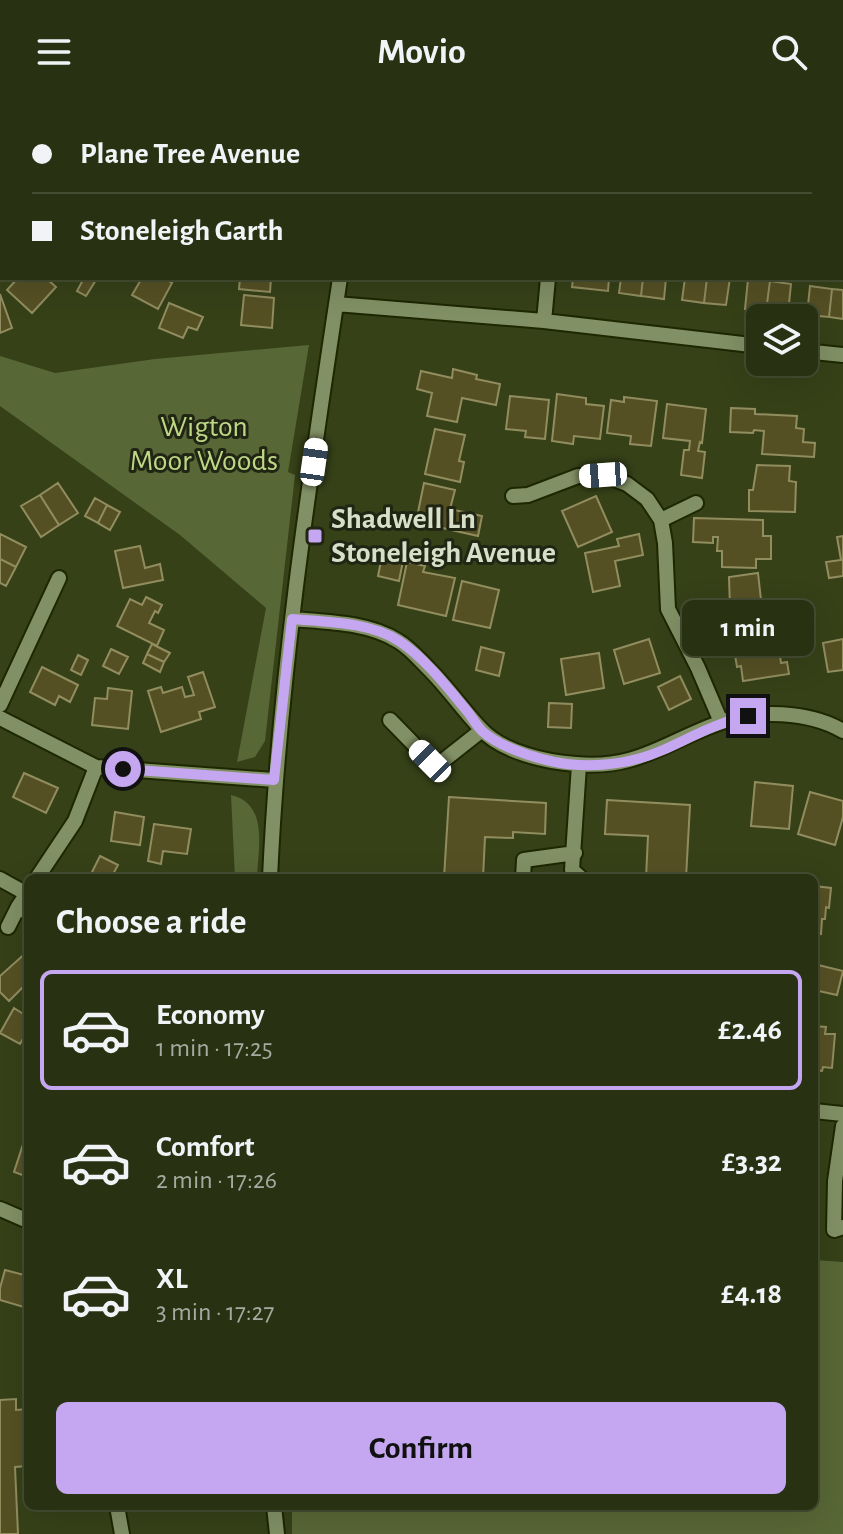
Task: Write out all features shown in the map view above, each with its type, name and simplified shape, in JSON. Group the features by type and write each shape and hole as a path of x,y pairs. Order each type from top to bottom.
{"street":[{"path":"270,874 274,780 292,619 340,280"},
{"path":"544,321 548,280"},
{"path":"336,304 544,321 746,344"},
{"path":"818,352 843,355"},
{"path":"513,496 528,495 578,476 603,475 627,484 647,499 661,520 668,609 721,722"},
{"path":"661,520 696,503"},
{"path":"0,705 59,578"},
{"path":"292,619 381,632 400,641 482,730 515,750 579,765 633,760 661,751 721,722 748,716 784,715 831,724 843,731"},
{"path":"0,718 96,767 274,780"},
{"path":"390,720 430,761 439,764 482,730"},
{"path":"576,874 572,870 579,765"},
{"path":"40,874 75,821 96,767"},
{"path":"523,874 524,860 575,853"},
{"path":"0,879 24,891"},
{"path":"8,927 23,910"},
{"path":"818,1111 843,1114"},
{"path":"839,1228 835,1181 843,1126"},
{"path":"0,1209 24,1219"},
{"path":"118,1510 122,1534"},
{"path":"274,1510 277,1534"}],"green space":[{"name":"Wigton Moor Woods","path":"309,345 288,472 295,475 265,741 255,757 237,762 266,608 180,535 0,406 0,356 55,373 155,359"},
{"path":"231,795 251,808 259,829 257,874 235,874"},
{"path":"818,1260 843,1262 843,1534 292,1534 292,1510 818,1510"}],"building":[{"path":"16,280 48,280 56,287 32,313 7,290"},
{"path":"83,280 96,280 86,296 77,291"},
{"path":"141,280 167,280 172,283 158,309 132,295"},
{"path":"240,280 271,280 270,292 239,289"},
{"path":"573,280 609,280 608,291 572,287"},
{"path":"621,280 643,280 641,296 619,293"},
{"path":"643,280 666,280 664,299 641,296"},
{"path":"685,280 707,280 704,303 682,300"},
{"path":"707,280 730,280 726,305 704,303"},
{"path":"748,280 770,281 767,304 746,304 745,309"},
{"path":"770,281 791,284 789,304 767,304"},
{"path":"810,286 832,289 829,317 818,316 818,304 808,304"},
{"path":"832,289 843,290 843,319 829,317"},
{"path":"0,294 12,328 0,333"},
{"path":"244,295 274,298 272,328 241,325"},
{"path":"169,303 203,317 197,330 188,327 183,338 159,328"},
{"path":"453,369 477,375 476,379 500,384 496,405 462,398 457,422 427,416 432,393 417,389 421,371 452,378"},
{"path":"557,394 586,398 586,404 604,406 600,439 574,436 573,444 552,441"},
{"path":"510,396 549,400 545,439 525,437 526,431 506,429"},
{"path":"624,397 657,401 651,446 630,444 631,436 607,433 611,400 624,402"},
{"path":"667,404 706,409 702,443 698,451 705,452 702,478 681,475 684,450 689,450 690,441 663,438"},
{"path":"731,408 755,409 755,414 797,416 796,428 804,429 803,442 815,443 814,457 762,454 764,431 730,432"},
{"path":"435,429 465,435 459,461 464,462 460,482 425,474"},
{"path":"757,465 790,466 789,481 796,482 795,512 749,511 749,490 753,490"},
{"path":"58,483 78,513 59,525 40,495"},
{"path":"424,483 455,490 450,509 482,516 478,536 416,522"},
{"path":"40,495 59,525 41,537 21,506"},
{"path":"596,496 612,532 578,547 562,511"},
{"path":"95,498 107,505 98,523 85,516"},
{"path":"107,505 120,512 110,530 98,523"},
{"path":"694,518 763,520 763,536 771,536 771,559 756,559 756,568 722,567 722,551 717,551 718,537 713,537 713,543 693,542"},
{"path":"0,534 26,547 16,567 0,559"},
{"path":"639,534 643,555 615,561 620,586 593,592 585,553 619,546 617,539"},
{"path":"843,536 843,576 829,578 826,562 841,560 837,537"},
{"path":"140,546 145,568 160,564 163,580 123,588 115,551"},
{"path":"383,551 404,556 399,581 378,576"},
{"path":"0,559 16,567 6,586 0,583"},
{"path":"407,562 425,566 423,572 455,578 446,616 398,605"},
{"path":"758,573 761,600 769,599 772,622 706,634 703,611 730,608 729,577"},
{"path":"462,581 499,590 490,628 453,620"},
{"path":"146,597 162,605 149,623 164,630 157,646 117,626 130,599 142,605"},
{"path":"776,627 781,663 787,662 789,674 743,681 741,666 737,667 735,655 732,655 729,634"},
{"path":"649,639 660,673 624,684 614,650"},
{"path":"843,639 843,670 828,672 823,643"},
{"path":"152,644 170,653 164,662 147,654"},
{"path":"481,647 504,653 499,676 476,670"},
{"path":"111,649 128,657 119,674 103,666"},
{"path":"599,653 604,688 566,695 561,659"},
{"path":"147,654 164,662 160,672 143,663"},
{"path":"78,655 88,660 81,675 71,670"},
{"path":"42,667 78,685 70,702 59,696 55,705 30,692"},
{"path":"203,672 215,707 199,712 201,719 161,732 148,691 161,687 163,693 182,687 185,697 194,695 188,677"},
{"path":"680,676 691,699 669,710 658,687"},
{"path":"108,688 132,691 128,729 92,725 95,698 107,699"},
{"path":"549,703 572,704 571,728 548,727"},
{"path":"24,773 58,788 46,813 13,797"},
{"path":"755,782 793,786 789,829 751,826"},
{"path":"810,792 843,801 843,817 835,845 798,834"},
{"path":"449,797 546,803 545,834 513,832 513,838 485,837 483,874 444,874"},
{"path":"607,800 690,805 686,874 646,874 648,836 605,834"},
{"path":"115,812 144,817 140,845 111,841"},
{"path":"154,824 191,829 187,854 163,851 161,864 148,861"},
{"path":"100,856 118,865 113,874 91,874"},
{"path":"818,886 831,888 821,934 818,934"},
{"path":"24,955 24,986 9,1001 0,992 0,976"},
{"path":"818,965 843,971 837,995 818,991"},
{"path":"14,1008 24,1014 24,1037 20,1044 0,1033"},
{"path":"818,1026 826,1027 825,1034 835,1034 832,1068 823,1067 822,1071 818,1070"},
{"path":"24,1141 24,1176 14,1172"},
{"path":"5,1270 24,1275 24,1307 0,1300"},
{"path":"16,1399 16,1410 24,1409 24,1466 15,1467 18,1534 0,1534 0,1400"}],"place":[{"name":"Shadwell Ln Stoneleigh Avenue","path":"315,536"}],"route":[{"path":"123,769 274,780 292,619 333,622 381,632 400,641 482,730 515,750 560,762 579,765 633,760 661,751 721,722 748,716"}]}
